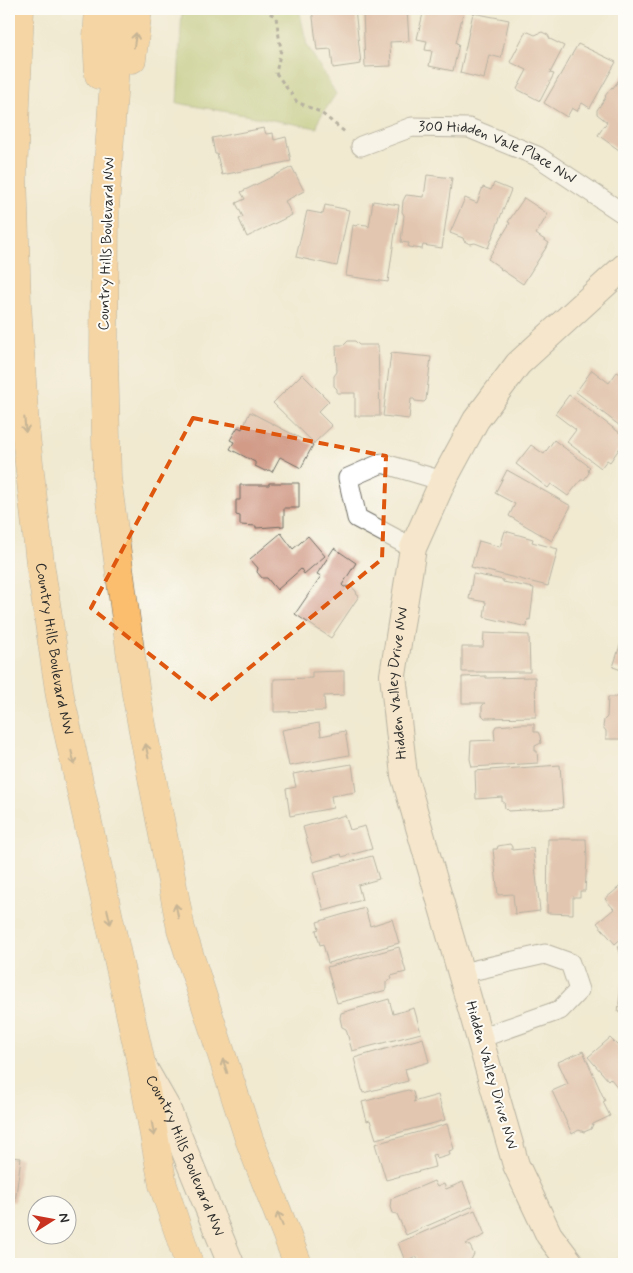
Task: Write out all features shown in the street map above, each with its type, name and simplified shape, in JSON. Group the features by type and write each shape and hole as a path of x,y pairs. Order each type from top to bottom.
{"main road":[{"name":"Country Hills Boulevard NW","path":"20,9 13,174 17,304 25,427 40,563 60,696 141,1064"},
{"path":"99,9 97,37 105,209"},
{"name":"Country Hills Boulevard NW","path":"118,9 105,209 104,358 108,478 136,694 181,929 249,1139 298,1264"},
{"path":"105,209 135,40 138,9"},
{"path":"141,1064 162,1186 188,1264"}],"street":[{"name":"300 Hidden Vale Place NW","path":"361,146 412,127 469,128 537,156 624,214"},
{"name":"Hidden Valley Drive NW","path":"571,1264 549,1235 516,1165 404,775 394,675 413,548 443,481 476,420 518,364 624,267"},
{"path":"413,548 357,518 348,478 382,463 443,481"},
{"path":"462,973 546,954 570,963 579,990 560,1010 480,1038"},
{"name":"Country Hills Boulevard NW","path":"141,1064 167,1108 231,1264"}],"path":[{"path":"263,9 276,17 281,50 276,73 297,102 320,112 361,146"}],"highlighted area":[{"path":"193,418 386,456 382,559 209,701 91,608"}],"green space":[{"path":"182,9 299,9 307,45 336,94 319,119 317,128 177,103"}],"building":[{"path":"312,9 355,9 361,64 333,68 331,49 317,50"},
{"path":"363,9 407,9 409,41 390,42 391,66 365,67"},
{"path":"424,9 464,9 456,43 459,44 453,71 429,66 432,51 425,50 427,41 417,39"},
{"path":"473,13 509,20 501,58 489,55 484,79 460,73"},
{"path":"526,31 535,35 542,32 548,35 550,39 564,46 550,73 554,74 540,101 517,89 527,70 510,62"},
{"path":"578,44 616,62 590,108 582,103 577,111 572,108 567,117 544,103"},
{"path":"624,73 624,143 619,150 598,135 607,122 597,114 597,110 605,96"},
{"path":"264,128 266,134 273,133 274,140 286,137 291,161 222,175 212,138"},
{"path":"292,167 304,191 285,201 292,215 247,237 239,219 243,217 236,203 245,199 241,192"},
{"path":"427,175 452,178 442,248 423,245 422,249 408,247 409,243 401,242 404,215 402,212 403,201 406,195 424,197"},
{"path":"494,183 511,190 488,248 475,243 470,244 464,241 463,238 450,233 465,198 477,203 483,187 491,190"},
{"path":"524,198 548,214 536,234 549,243 523,284 488,259 510,223 508,222"},
{"path":"373,201 399,205 388,282 346,276 353,225 367,225 369,227"},
{"path":"325,205 349,210 337,266 296,257 307,211 323,214"},
{"path":"348,341 355,341 359,345 378,345 380,416 355,416 355,393 337,393 337,389 334,386 334,376 337,372 336,345 344,345"},
{"path":"391,353 431,357 426,400 424,402 411,399 409,419 383,416"},
{"path":"592,370 609,383 617,372 624,376 624,429 576,392"},
{"path":"302,374 329,401 318,412 332,426 314,443 273,403"},
{"path":"569,395 624,436 624,442 610,462 607,460 601,468 567,442 576,430 555,414"},
{"path":"250,412 313,445 301,468 280,457 272,472 269,470 265,471 255,466 255,462 230,449 234,442 230,440 238,427 242,429"},
{"path":"554,440 590,467 588,469 589,473 584,480 581,480 568,496 551,484 548,488 516,464 531,445 544,454"},
{"path":"507,470 571,506 552,541 509,516 515,504 495,493"},
{"path":"269,483 299,483 299,508 284,508 284,526 256,528 256,526 240,525 240,516 236,515 236,500 240,500 240,485 269,485"},
{"path":"505,531 533,539 532,542 558,549 548,586 471,567 479,541 500,547"},
{"path":"281,533 293,549 308,536 325,556 304,574 301,569 277,590 267,578 262,578 257,572 258,568 250,559"},
{"path":"334,548 356,563 342,585 344,587 350,586 359,596 331,638 295,614 321,576 317,574"},
{"path":"473,574 534,588 530,620 528,619 527,627 484,617 486,602 469,599"},
{"path":"484,633 529,635 530,672 462,672 462,647 483,647"},
{"path":"624,633 624,671 613,667"},
{"path":"344,671 344,695 324,696 325,711 274,712 274,679 312,678 312,672"},
{"path":"486,676 486,678 535,677 536,717 485,718 482,715 482,706 485,703 462,703 462,677"},
{"path":"608,697 624,697 624,739 606,739 606,731 603,727 604,720 607,717"},
{"path":"319,723 321,736 345,731 349,755 289,766 282,730"},
{"path":"534,724 534,732 538,732 540,736 541,743 535,746 538,763 472,767 470,759 471,741 495,740 494,730 496,726"},
{"path":"352,764 356,792 331,796 333,808 290,816 286,789 296,787 293,774"},
{"path":"560,765 563,808 508,811 505,808 504,802 502,802 502,797 476,799 475,771"},
{"path":"345,815 350,830 365,826 372,849 342,857 341,854 313,862 303,827"},
{"path":"548,839 586,839 585,891 580,891 580,897 573,897 573,914 547,913"},
{"path":"510,844 512,850 533,848 540,911 515,914 513,894 498,895 493,849"},
{"path":"372,856 379,879 358,885 362,900 324,911 313,872"},
{"path":"624,883 624,936 615,944 597,923 614,909 605,899"},
{"path":"365,908 370,926 392,919 399,943 328,963 323,944 320,945 316,930 319,929 317,922"},
{"path":"624,944 624,964 618,946"},
{"path":"399,947 406,972 391,976 392,979 386,982 386,990 337,1003 327,967"},
{"path":"621,986 624,987 624,1013 618,1012"},
{"path":"389,999 393,1014 414,1008 421,1033 352,1051 346,1029 342,1027 341,1013"},
{"path":"423,1038 429,1062 405,1069 408,1081 363,1093 354,1058"},
{"path":"610,1038 620,1048 624,1044 624,1095 610,1078 608,1080 588,1057"},
{"path":"583,1051 610,1116 593,1124 591,1129 584,1132 579,1130 572,1134 552,1091 568,1084 558,1062"},
{"path":"408,1090 413,1092 415,1100 413,1102 438,1095 445,1120 376,1139 370,1120 367,1121 362,1102"},
{"path":"447,1124 454,1149 449,1151 450,1155 437,1159 436,1154 432,1155 435,1167 386,1180 375,1144"},
{"path":"9,1157 21,1158 15,1202 9,1201"},
{"path":"434,1181 437,1187 444,1184 446,1189 463,1182 473,1206 406,1235 397,1214 392,1213 390,1207 391,1199"},
{"path":"475,1210 485,1235 466,1244 470,1246 474,1254 471,1260 462,1264 420,1264 416,1256 405,1261 398,1243"}]}
